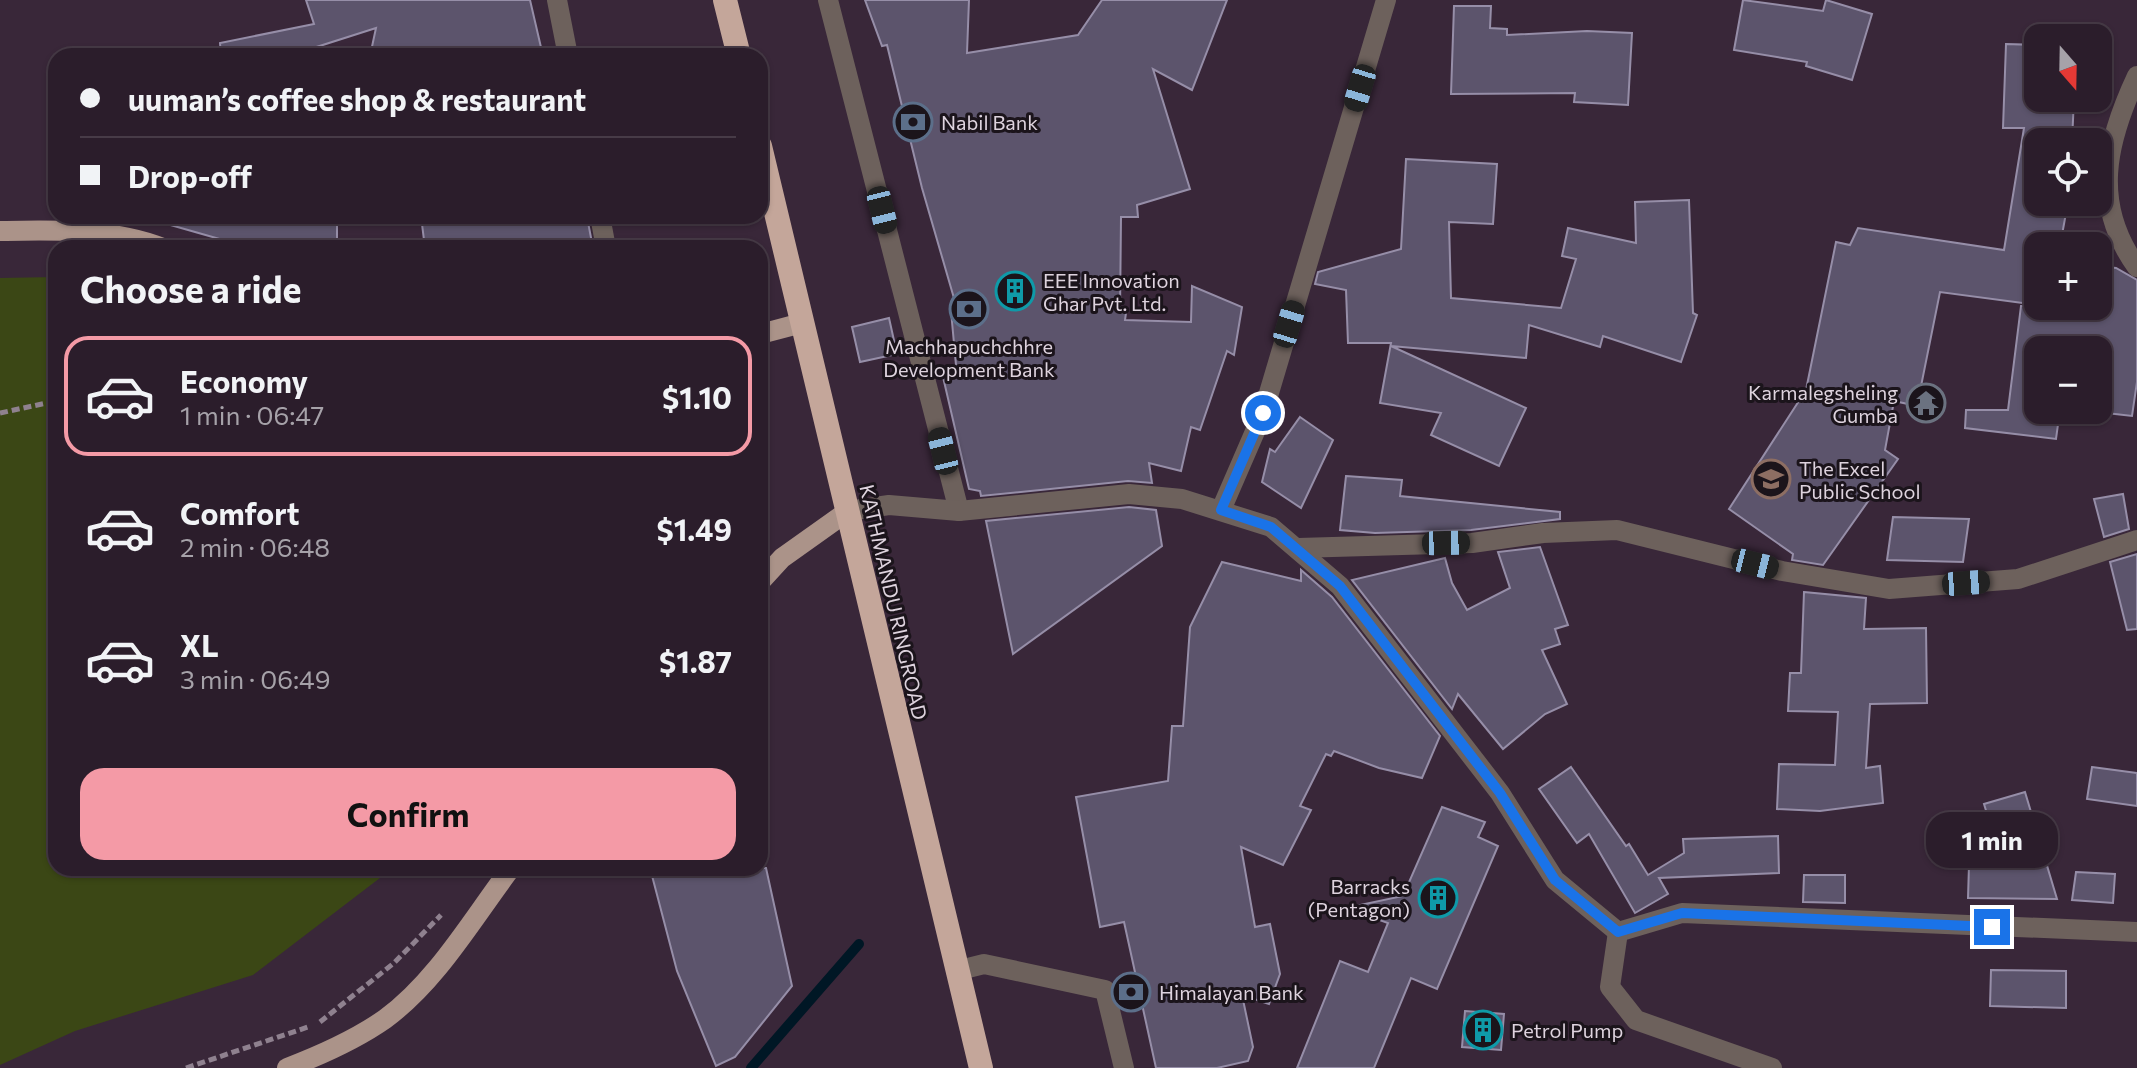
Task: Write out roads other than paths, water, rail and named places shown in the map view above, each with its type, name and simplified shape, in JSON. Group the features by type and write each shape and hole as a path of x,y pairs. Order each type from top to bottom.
{"highway":[{"path":"725,0 737,48"},
{"name":"KATHMANDU RINGROAD","path":"768,180 981,1068"}],"main road":[{"path":"0,231 91,233 135,240"},
{"path":"768,332 802,323"},
{"path":"768,573 782,558 848,511"},
{"path":"287,1068 330,1051 386,1018 426,979 505,876"}],"street":[{"path":"557,0 566,48"},
{"path":"828,0 959,511"},
{"path":"1221,510 1263,413 1386,0"},
{"path":"2137,76 2115,124 2108,164 2111,205 2121,245 2137,267"},
{"path":"848,511 889,505 959,511 1129,494 1182,499 1271,527 1340,586 1500,793 1555,880 1618,932"},
{"path":"1298,548 1472,543 1543,533 1617,530 1782,571 1889,589 2018,579 2137,540"},
{"path":"1618,932 1682,913 2137,932"},
{"path":"1618,932 1610,987 1636,1020 1772,1068"},
{"path":"956,971 984,964 1105,990 1124,1068"}],"waterway":[{"path":"751,1068 859,944"}],"place":[{"name":"Nabil Bank","path":"913,122"},
{"name":"EEE Innovation Ghar Pvt. Ltd.","path":"1015,291"},
{"name":"Machhapuchchhre Development Bank","path":"969,309"},
{"name":"Karmalegsheling Gumba","path":"1926,403"},
{"name":"The Excel Public School","path":"1771,479"},
{"name":"Barracks (Pentagon)","path":"1438,898"},
{"name":"Himalayan Bank","path":"1131,992"},
{"name":"Petrol Pump","path":"1483,1030"}]}
